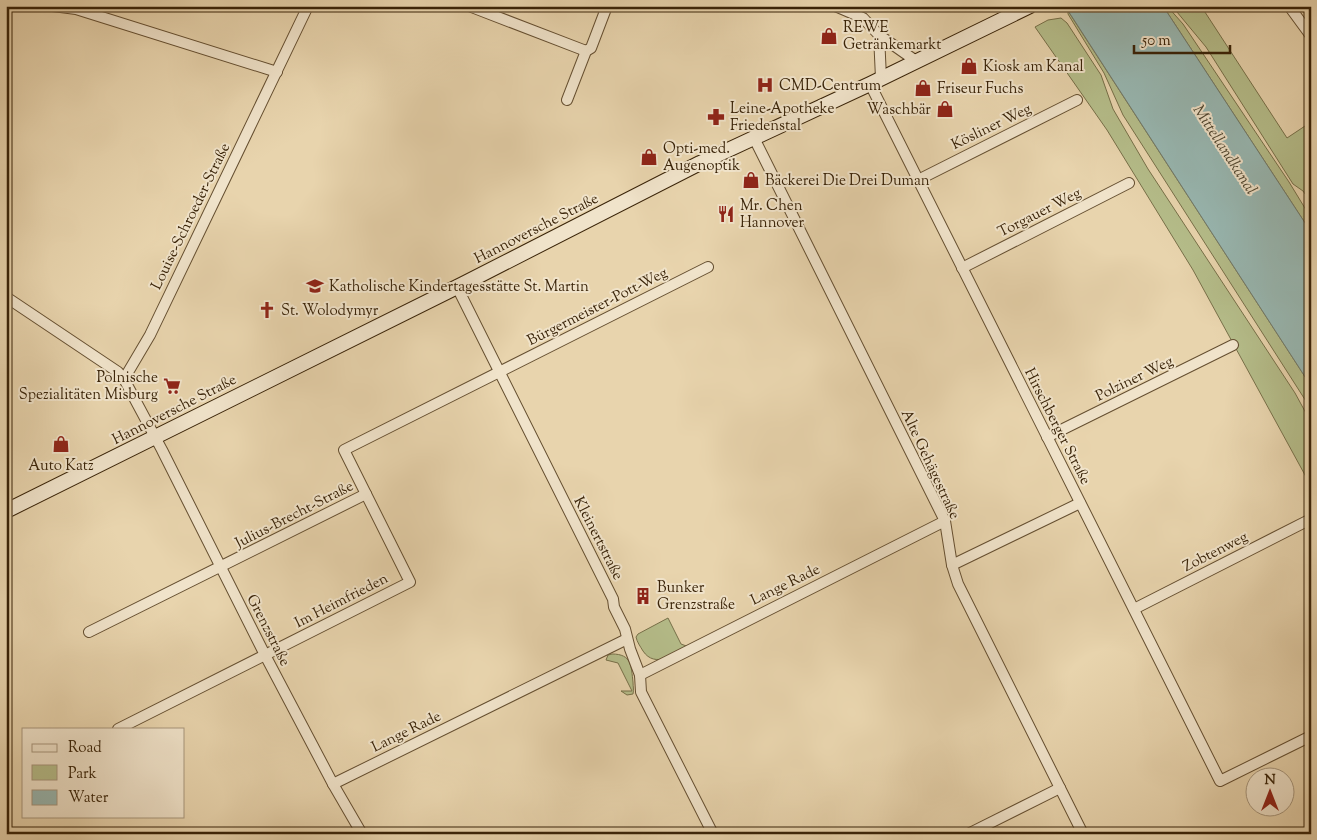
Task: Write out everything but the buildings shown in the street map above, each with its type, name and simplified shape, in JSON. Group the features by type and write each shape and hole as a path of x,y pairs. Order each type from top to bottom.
{"main road":[{"name":"Hannoversche Straße","path":"6,511 457,287 656,185 916,62 1008,11 1030,6"}],"street":[{"path":"52,6 76,9 277,72"},
{"name":"Louise-Schroeder-Straße","path":"124,379 150,335 308,6"},
{"path":"469,6 586,51"},
{"path":"566,100 586,51 591,48 607,6"},
{"path":"835,6 863,18 878,35 916,62"},
{"path":"1289,6 1311,36"},
{"path":"876,81 878,35"},
{"name":"Hirschberger Straße","path":"876,81 918,180 1220,781 1311,736"},
{"name":"Kösliner Weg","path":"918,180 1076,100"},
{"name":"Alte Gehägestraße","path":"754,138 945,521 952,565 958,584 1083,834"},
{"name":"Torgauer Weg","path":"962,268 1129,182"},
{"name":"Bürgermeister-Pott-Weg","path":"500,372 708,267"},
{"name":"Kleinertstraße","path":"457,287 607,587 640,675 641,692 713,834"},
{"path":"6,297 118,372 124,379 155,436"},
{"name":"Polziner Weg","path":"1048,437 1233,345"},
{"name":"Julius-Brecht-Straße","path":"89,632 366,494 344,450 500,372"},
{"name":"Grenzstraße","path":"155,436 265,655 333,784 362,834"},
{"name":"Im Heimfrieden","path":"120,728 410,582 366,494"},
{"path":"952,565 1080,503"},
{"name":"Zobtenweg","path":"1134,609 1311,519"},
{"name":"Lange Rade","path":"640,675 945,521"},
{"name":"Lange Rade","path":"333,784 628,639"},
{"path":"968,834 1060,788"}],"green space":[{"path":"1163,6 1167,6 1183,24 1289,182 1311,218 1311,232"},
{"path":"1172,6 1201,6 1287,138 1311,122 1311,202 1303,191 1293,184 1206,47"},
{"path":"1068,11 1311,386 1311,409 1123,115 1104,73 1068,14"},
{"path":"1061,18 1067,23 1101,75 1113,109 1148,169 1295,393 1307,415 1311,432 1311,486 1193,270 1107,130 1035,27 1048,20"},
{"path":"668,618 681,644 689,647 665,658 653,659 643,651 636,637 638,634"},
{"path":"608,655 623,656 629,662 633,694 627,695 621,691 632,691 618,663 606,660"}],"water":[{"name":"Mittellandkanal","path":"1065,6 1163,6 1311,232 1311,386"}],"place":[{"name":"REWE Getränkemarkt","path":"829,36"},
{"name":"Kiosk am Kanal","path":"969,66"},
{"name":"CMD-Centrum","path":"765,85"},
{"name":"Friseur Fuchs","path":"923,88"},
{"name":"Waschbär","path":"945,109"},
{"name":"Leine-Apotheke Friedenstal","path":"716,117"},
{"name":"Opti-med. Augenoptik","path":"649,157"},
{"name":"Bäckerei Die Drei Duman","path":"751,180"},
{"name":"Mr. Chen Hannover","path":"726,214"},
{"name":"Katholische Kindertagesstätte St. Martin","path":"315,286"},
{"name":"St. Wolodymyr","path":"267,310"},
{"name":"Polnische Spezialitäten Misburg","path":"172,386"},
{"name":"Auto Katz","path":"61,444"},
{"name":"Bunker Grenzstraße","path":"643,596"}]}
